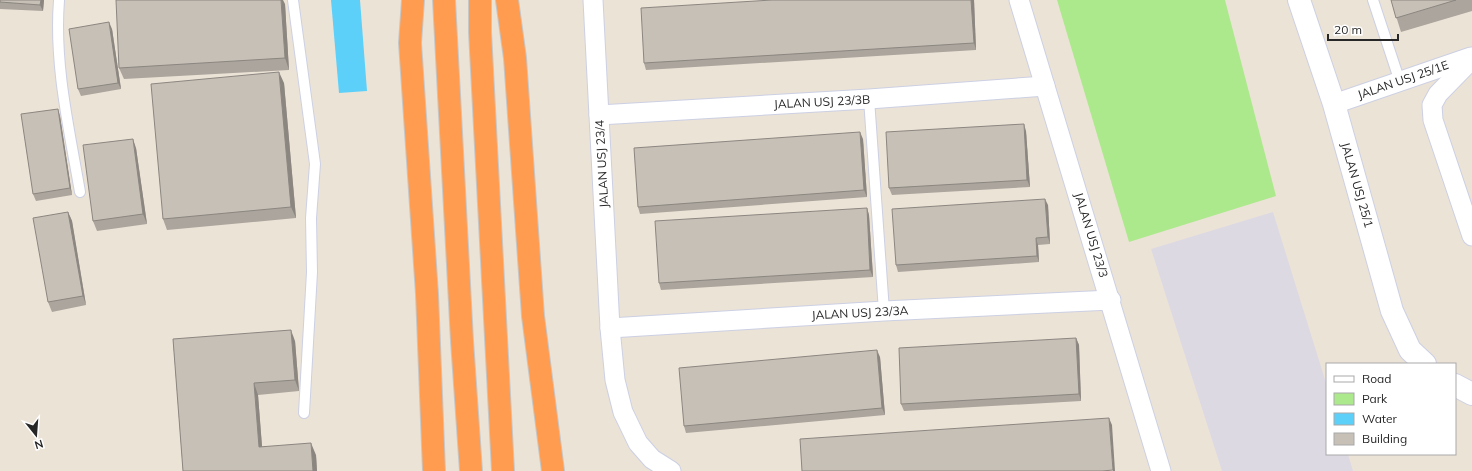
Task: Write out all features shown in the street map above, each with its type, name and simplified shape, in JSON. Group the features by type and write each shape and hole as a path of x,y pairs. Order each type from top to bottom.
{"highway":[{"path":"413,0 410,43 427,294 434,471"},
{"path":"444,0 471,471"},
{"path":"480,0 480,32 503,471"},
{"path":"507,0 515,58 533,316 552,471"}],"street":[{"name":"JALAN USJ 23/4","path":"593,0 610,328"},
{"name":"JALAN USJ 23/3","path":"1019,0 1111,300 1161,471"},
{"name":"JALAN USJ 25/1","path":"1299,0 1334,104 1392,311 1410,350 1424,363"},
{"name":"JALAN USJ 25/1E","path":"1334,104 1472,58"},
{"path":"1472,58 1438,94 1432,104 1433,120 1472,236"},
{"name":"JALAN USJ 23/3B","path":"599,115 868,99 1045,86"},
{"name":"JALAN USJ 23/3A","path":"610,328 884,311 1111,300"},
{"path":"610,328 615,380 623,412 638,443 652,459 671,471"},
{"path":"1456,386 1472,394"}],"lane":[{"path":"60,0 58,19 60,75 80,192"},
{"path":"294,0 315,164 311,218 312,272 304,413"},
{"path":"1373,0 1400,82"},
{"path":"868,99 884,311"}],"shaded area":[{"path":"1273,212 1326,383 1326,455 1348,455 1353,471 1222,471 1151,249"}],"green space":[{"path":"1057,0 1225,0 1276,196 1129,242"}],"water":[{"path":"331,0 360,0 367,91 339,93"}],"building":[{"path":"0,0 41,0 40,5 0,2"},
{"path":"116,0 281,0 285,58 119,68"},
{"path":"772,0 971,0 974,43 644,63 641,8"},
{"path":"1391,0 1456,0 1396,18"},
{"path":"109,22 118,83 78,89 69,29"},
{"path":"279,72 291,207 163,219 151,84"},
{"path":"58,109 70,188 33,194 21,114"},
{"path":"1024,124 1027,180 889,188 886,132"},
{"path":"860,132 864,190 638,207 634,148"},
{"path":"133,139 143,214 93,221 83,145"},
{"path":"1045,199 1048,237 1036,238 1037,256 896,265 892,209"},
{"path":"867,208 870,270 659,283 655,221"},
{"path":"68,212 83,296 48,302 33,218"},
{"path":"291,330 295,380 254,383 259,447 311,443 313,471 183,471 173,339"},
{"path":"1076,338 1079,394 901,404 899,348"},
{"path":"877,350 882,408 684,426 679,368"},
{"path":"1109,418 1113,470 802,471 800,439"}]}
